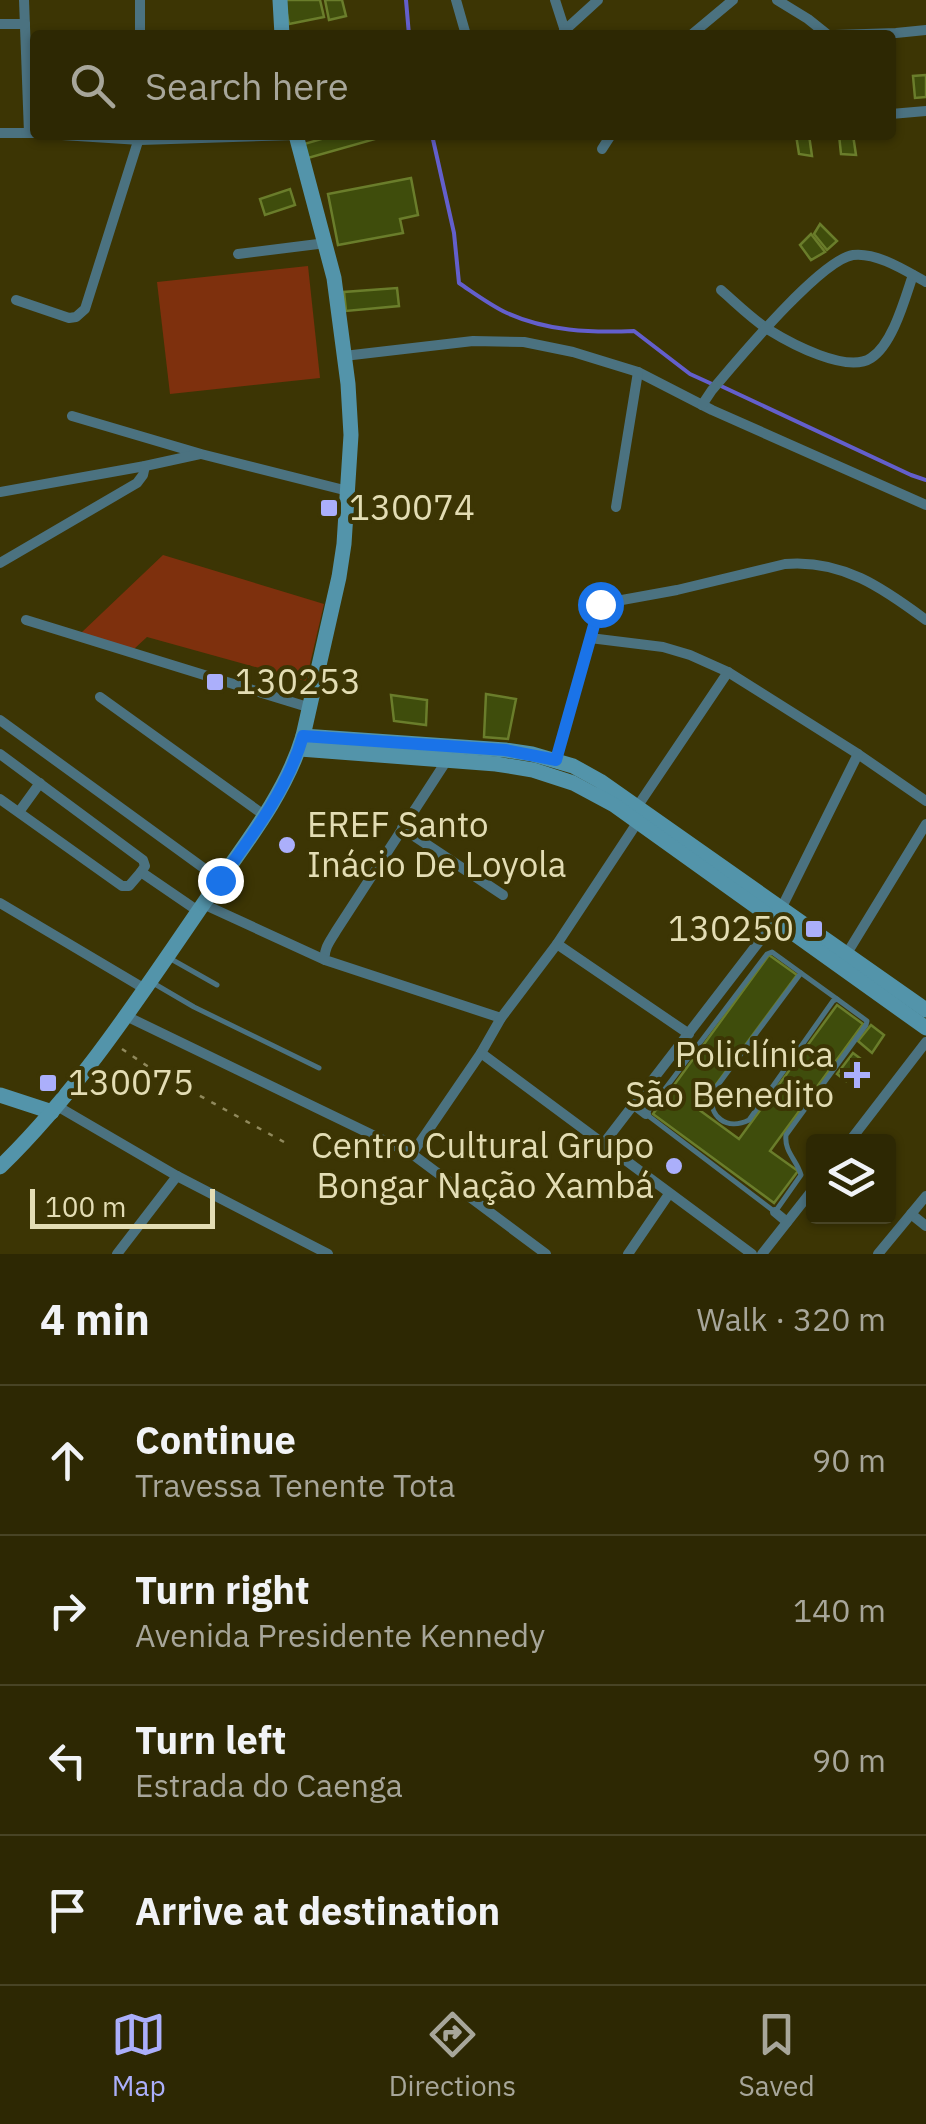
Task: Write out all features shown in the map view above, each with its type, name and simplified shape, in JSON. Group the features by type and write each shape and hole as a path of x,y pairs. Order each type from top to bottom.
{"main road":[{"path":"280,0 282,30"},
{"path":"0,1167 55,1109 168,958 264,815 302,742 338,577 351,434 334,278 297,140"},
{"path":"302,742 505,750 574,766 600,781 637,815 778,915 926,1028"},
{"path":"302,742 533,770 573,782 637,815"},
{"path":"778,915 846,955 926,1010"},
{"path":"0,1095 55,1109"}],"street":[{"path":"24,0 30,102"},
{"path":"140,0 140,30"},
{"path":"456,0 465,30"},
{"path":"555,0 564,30"},
{"path":"568,30 598,0"},
{"path":"697,30 733,0"},
{"path":"778,0 825,30"},
{"path":"0,24 25,24"},
{"path":"896,34 926,30"},
{"path":"896,114 926,111"},
{"path":"0,133 30,133"},
{"path":"16,300 68,318 86,309 139,140"},
{"path":"602,150 608,140"},
{"path":"238,254 326,242"},
{"path":"702,405 789,303 845,257 863,255 898,266 926,282"},
{"path":"721,290 766,328 809,352 860,363 880,350 896,323 913,275"},
{"path":"344,356 472,341 524,342 573,352 638,372 702,405 926,505"},
{"path":"616,507 638,372"},
{"path":"72,416 348,491"},
{"path":"0,492 201,454"},
{"path":"0,563 137,484 145,466"},
{"path":"556,760 600,604 804,562 852,573 894,596 926,620"},
{"path":"26,620 311,708"},
{"path":"590,638 663,647 728,672 926,800"},
{"path":"412,1154 501,1018 557,944 728,672"},
{"path":"100,697 264,815"},
{"path":"0,720 220,880"},
{"path":"0,754 143,860 145,866 129,886 122,886 0,799"},
{"path":"604,1143 778,915 858,754"},
{"path":"325,960 336,931 447,760"},
{"path":"18,812 40,783"},
{"path":"846,955 926,824"},
{"path":"402,828 503,895"},
{"path":"140,872 201,908 325,960 501,1018"},
{"path":"0,902 148,985"},
{"path":"557,944 688,1034"},
{"path":"126,1016 412,1154 546,1254"},
{"path":"856,1134 926,1042"},
{"path":"480,1054 752,1254"},
{"path":"633,1104 646,1114"},
{"path":"55,1109 328,1254"},
{"path":"117,1254 177,1176"},
{"path":"628,1254 669,1194"},
{"path":"878,1254 926,1196"},
{"path":"762,1254 806,1198"},
{"path":"775,1212 787,1222"},
{"path":"911,1214 926,1226"}],"lane":[{"path":"772,952 801,973 867,1020 786,1135 788,1150 801,1175 775,1212 646,1114 767,954 772,952"},
{"path":"168,958 218,985"},
{"path":"801,973 712,1094 712,1108 720,1120 735,1125 748,1120 837,999"},
{"path":"148,985 320,1068"}],"path":[{"path":"108,1040 153,1070 284,1142"}],"shaded area":[{"path":"308,266 320,378 170,394 157,282"},
{"path":"163,555 324,604 306,681 147,637 134,649 81,633"}],"building":[{"path":"284,0 320,0 324,17 289,24"},
{"path":"325,0 342,0 346,16 329,20"},
{"path":"926,75 926,97 915,98 913,76"},
{"path":"318,140 371,140 308,158 304,144"},
{"path":"797,140 810,140 812,156 799,154"},
{"path":"840,140 854,140 856,155 841,154"},
{"path":"411,178 418,215 400,219 403,233 338,245 328,194"},
{"path":"290,189 295,205 265,215 260,199"},
{"path":"820,224 837,241 827,250 814,234"},
{"path":"811,234 825,252 811,260 800,245"},
{"path":"397,288 399,306 346,311 344,292"},
{"path":"486,694 516,699 508,739 484,737"},
{"path":"391,695 427,700 426,725 394,721"},
{"path":"769,955 797,975 698,1109 739,1139 837,1005 863,1024 770,1151 798,1171 774,1203 653,1114"},
{"path":"871,1025 884,1035 872,1053 858,1041"},
{"path":"853,1053 861,1059 846,1081 837,1074"}],"waterway":[{"path":"406,0 409,30"},
{"path":"433,140 454,233 459,283 501,310 538,324 585,331 634,331 690,374 712,384"},
{"path":"721,386 926,480"}],"place":[{"name":"130074","path":"329,508"},
{"name":"130253","path":"215,682"},
{"name":"EREF Santo Inácio De Loyola","path":"287,845"},
{"name":"130250","path":"814,929"},
{"name":"Policlínica São Benedito","path":"857,1075"},
{"name":"130075","path":"48,1083"},
{"name":"Centro Cultural Grupo Bongar Nação Xambá","path":"674,1166"}],"route":[{"path":"220,880 274,799 303,736 505,750 556,760 600,604"}]}
